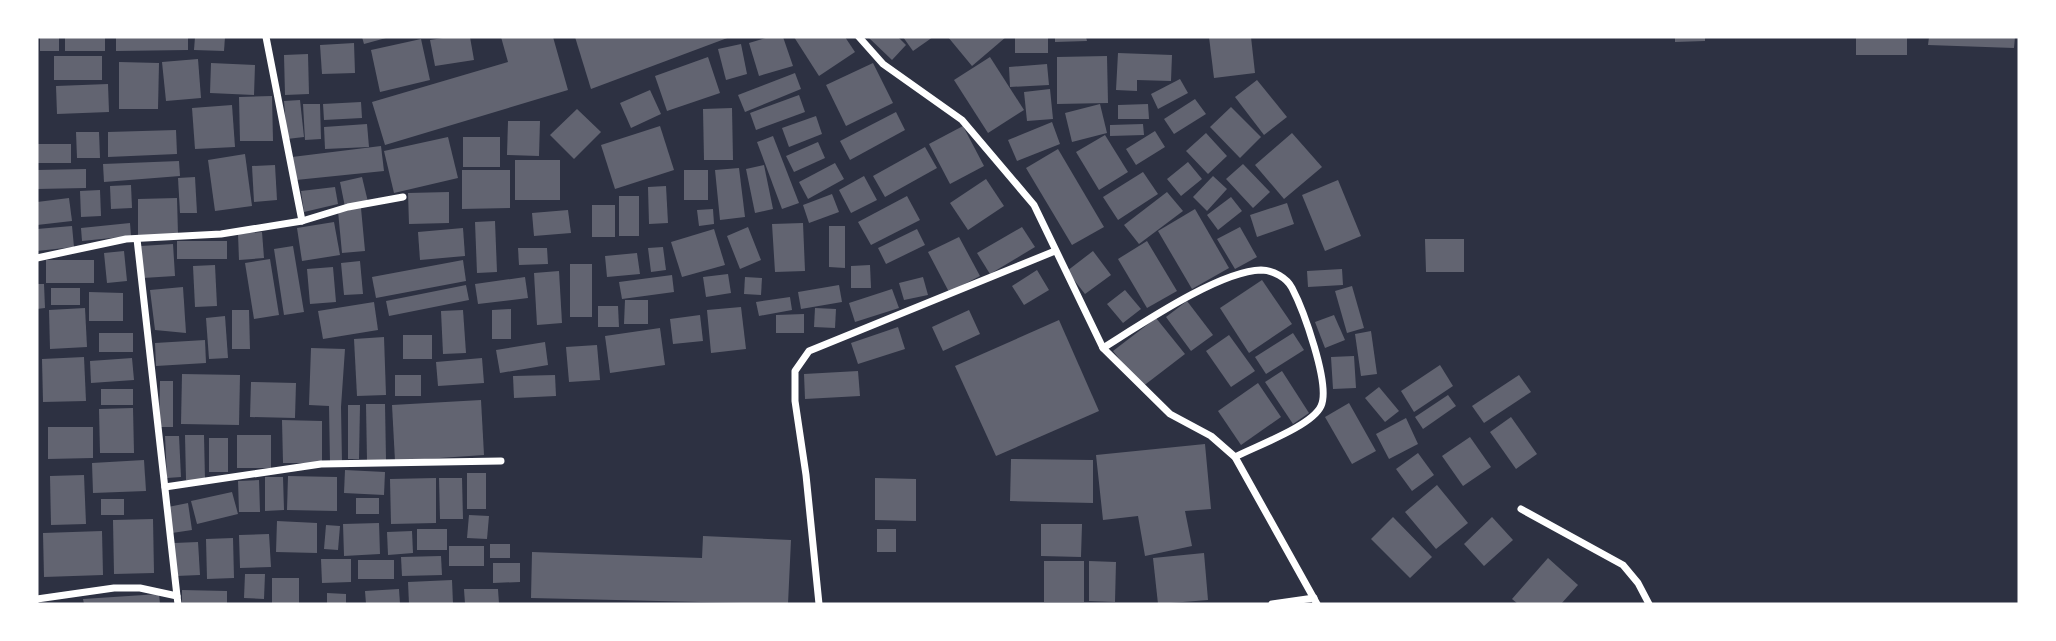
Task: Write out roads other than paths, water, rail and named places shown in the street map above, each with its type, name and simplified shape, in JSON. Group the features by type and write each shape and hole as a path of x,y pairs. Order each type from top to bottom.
{"street":[{"path":"266,37 302,221"},
{"path":"859,37 883,64 961,120 1034,205 1103,348 1170,414 1211,436 1235,457 1316,601 1272,604"},
{"path":"37,258 137,239 221,234 302,221 348,207 402,197"},
{"path":"37,599 114,587 140,587 177,600 137,239"},
{"path":"819,604 795,401 795,371 809,351 1055,251"},
{"path":"1103,348 1182,299 1240,274 1262,270 1277,274 1291,286 1322,370 1322,404 1314,418 1235,457"},
{"path":"165,487 321,464 501,461"},
{"path":"1521,509 1623,565 1638,583 1649,604"}]}
